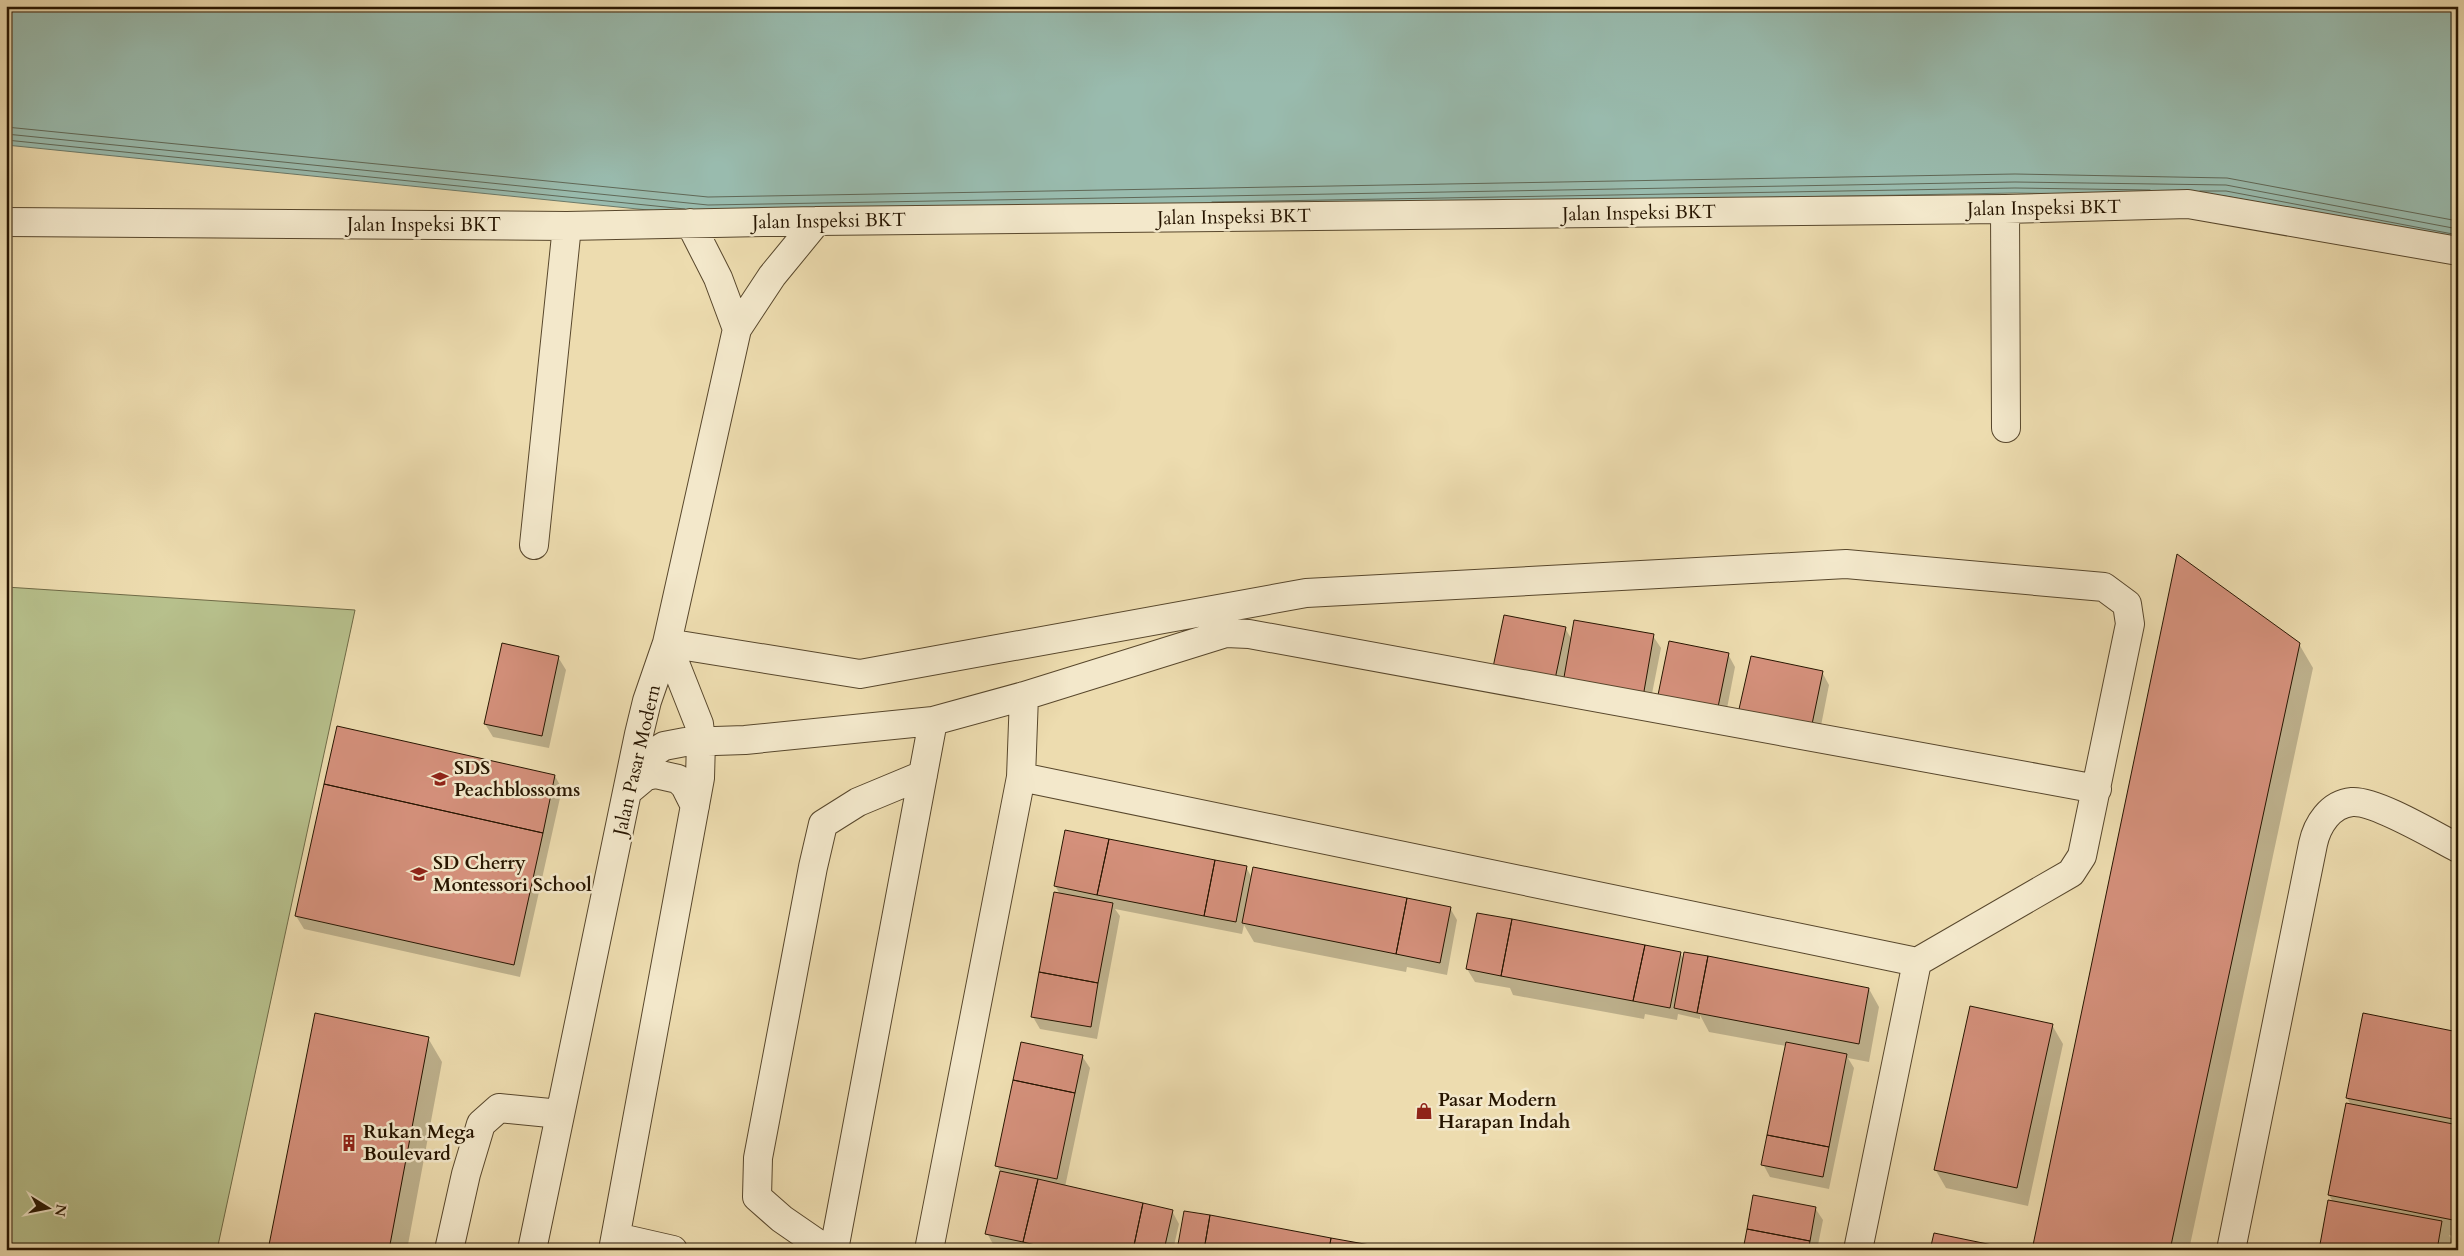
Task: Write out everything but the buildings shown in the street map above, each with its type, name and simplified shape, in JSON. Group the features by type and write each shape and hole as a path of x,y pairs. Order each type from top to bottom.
{"street":[{"name":"Jalan Inspeksi BKT","path":"6,222 567,226 817,221 2005,209 2188,204 2458,251"},
{"path":"2005,209 2006,428"},
{"path":"817,221 772,276 737,329 667,643 860,674 1306,593 1846,564 2104,587 2127,604 2130,624 2082,856 2071,874 1917,962 1021,777"},
{"path":"690,223 718,278 737,329"},
{"path":"534,544 567,226"},
{"path":"630,781 648,756 664,746 745,740 933,720 1024,696 1226,633 1249,634 2096,790"},
{"name":"Jalan Pasar Modern","path":"614,1243 700,778 701,742 698,724 667,643"},
{"name":"Jalan Pasar Modern","path":"532,1250 647,701 667,643"},
{"path":"929,1250 1021,777 1024,696"},
{"path":"834,1250 933,720"},
{"path":"630,781 656,774 678,779 685,786 695,806"},
{"path":"827,1250 782,1219 757,1196 758,1158 813,867 823,824 858,802 923,775"},
{"path":"2231,1250 2313,844 2321,822 2336,807 2353,802 2374,806 2458,848"},
{"path":"1858,1250 1917,962"},
{"path":"449,1250 466,1174 481,1124 499,1108 560,1114"},
{"path":"614,1243 673,1250"}],"green space":[{"path":"6,587 355,610 217,1250 6,1250"}],"water":[{"path":"6,6 2458,6 2458,240 2225,196 2015,193 707,216 6,145"}],"place":[{"name":"SDS Peachblossoms","path":"440,779"},
{"name":"SD Cherry Montessori School","path":"419,874"},
{"name":"Pasar Modern Harapan Indah","path":"1424,1111"},
{"name":"Rukan Mega Boulevard","path":"349,1143"}]}
